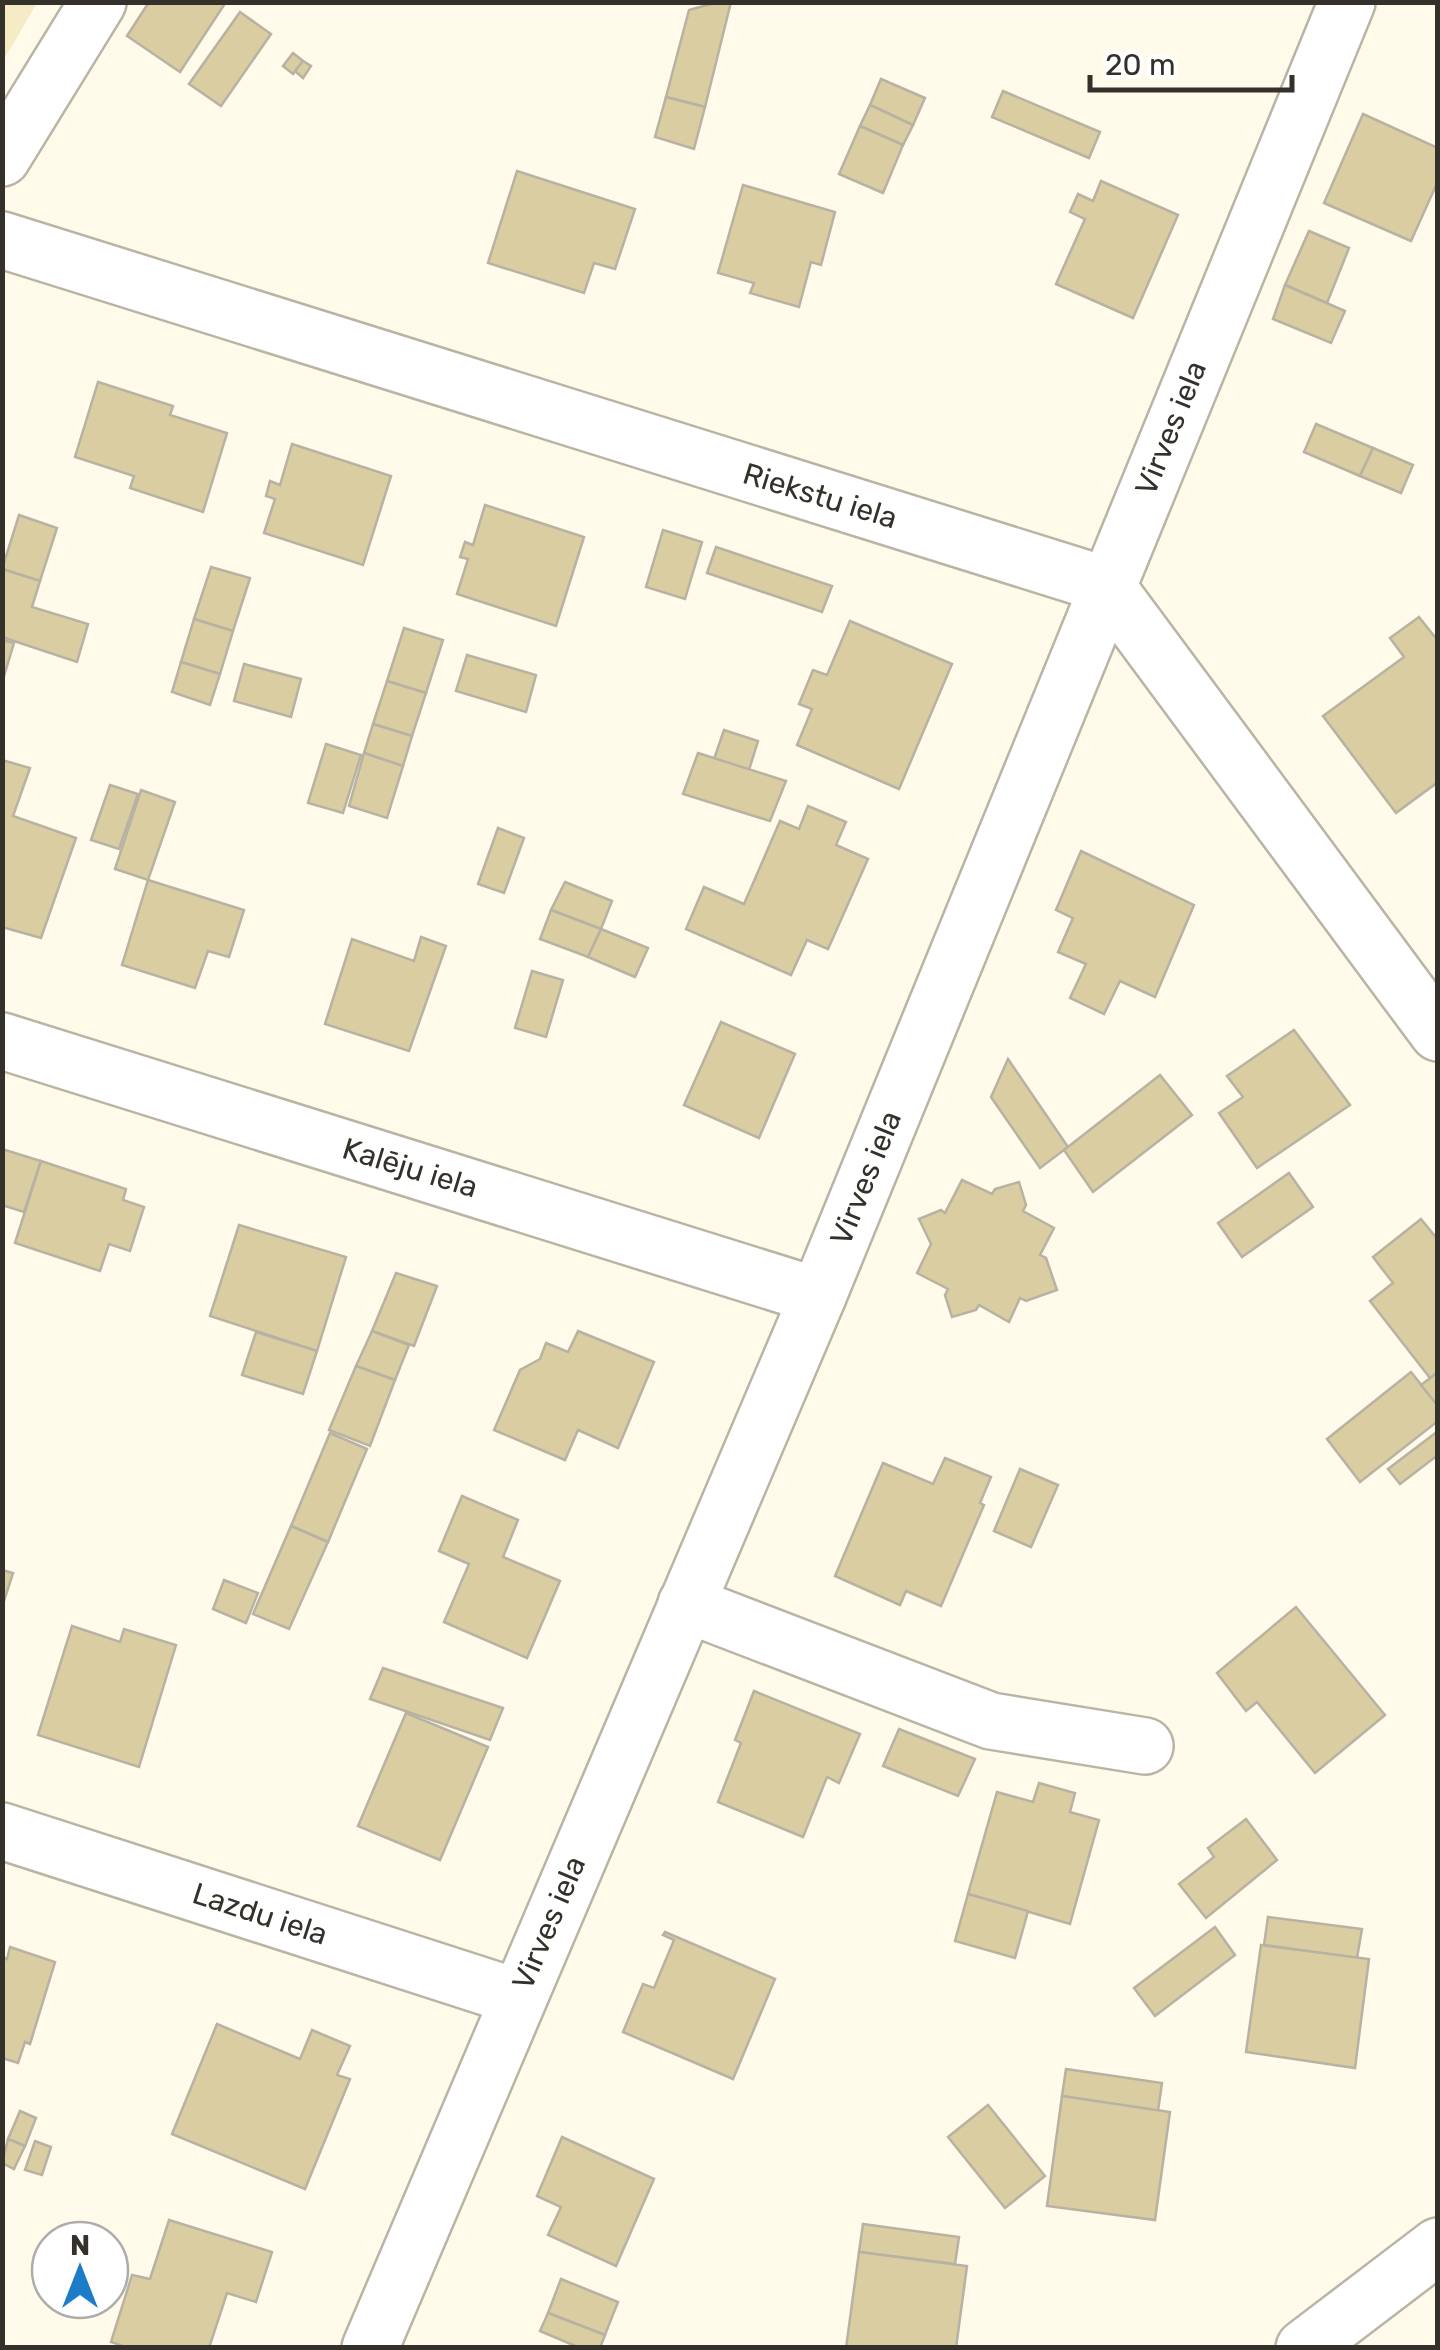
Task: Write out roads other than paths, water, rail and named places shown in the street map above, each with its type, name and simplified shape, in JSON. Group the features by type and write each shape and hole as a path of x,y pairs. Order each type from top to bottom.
{"street":[{"path":"2,158 98,2"},
{"name":"Virves iela","path":"370,2348 818,1296 1347,2"},
{"name":"Riekstu iela","path":"2,240 1106,585"},
{"path":"1106,585 1438,1033"},
{"name":"Kalēju iela","path":"2,1041 818,1296"},
{"path":"686,1604 991,1721 1145,1746"},
{"name":"Lazdu iela","path":"2,1830 517,1997"},
{"path":"1304,2348 1438,2246"}]}
